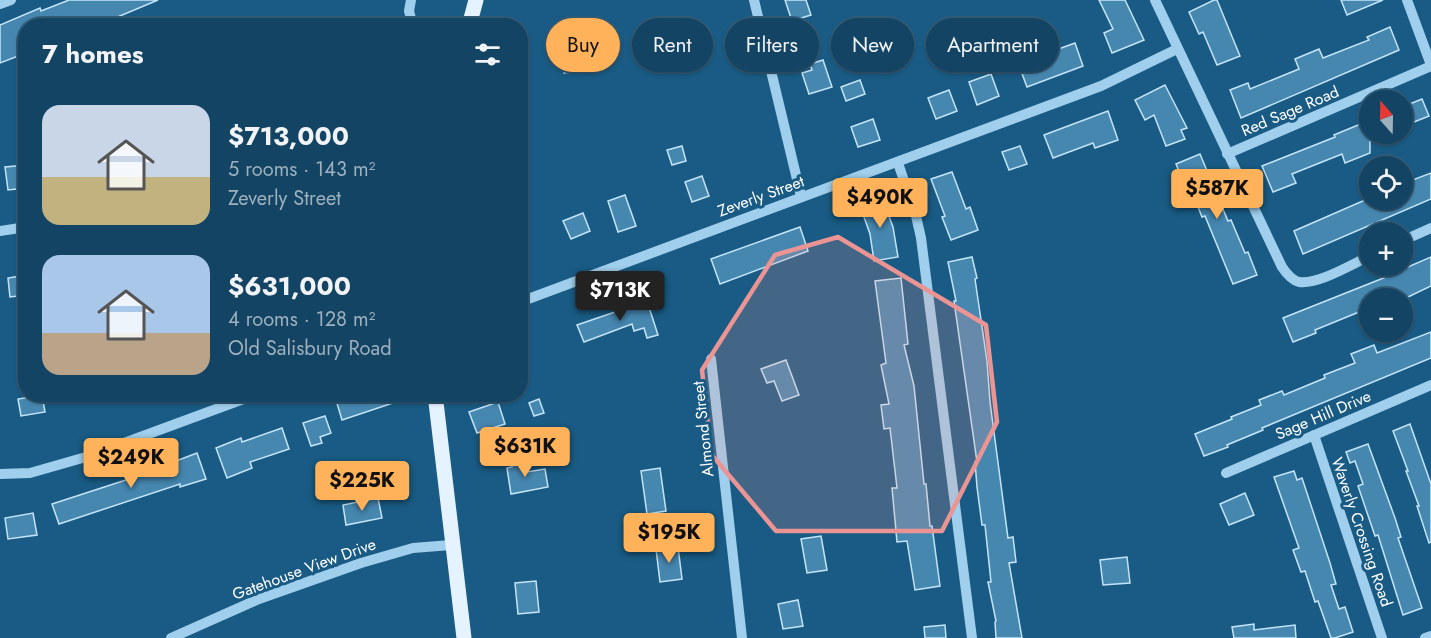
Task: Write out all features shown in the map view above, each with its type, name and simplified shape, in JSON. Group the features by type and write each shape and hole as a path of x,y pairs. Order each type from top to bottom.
{"main road":[{"path":"471,18 476,0"},
{"path":"436,402 464,638"}],"street":[{"path":"0,4 11,0"},
{"path":"411,0 412,18"},
{"path":"754,0 801,196"},
{"path":"1155,0 1227,154 1289,277 1297,282 1312,282 1359,261"},
{"path":"1407,0 1431,66"},
{"name":"Zeverly Street","path":"528,299 1101,86 1177,49"},
{"name":"Red Sage Road","path":"1227,154 1431,66"},
{"path":"897,163 916,216 921,238 972,638"},
{"path":"0,231 18,228"},
{"path":"1413,236 1431,228"},
{"name":"Almond Street","path":"711,359 742,638"},
{"name":"Sage Hill Drive","path":"1226,473 1430,389"},
{"path":"0,474 30,473 86,457 235,402"},
{"name":"Waverly Crossing Road","path":"1314,435 1382,638"},
{"name":"Gatehouse View Drive","path":"171,638 259,599 361,563 413,548 451,544"},
{"path":"1425,638 1431,636"}],"highlighted area":[{"path":"838,237 986,325 997,422 942,531 776,531 711,454 702,370 775,255"}],"building":[{"path":"69,0 158,0 115,18 18,18 18,56 0,63 0,25 40,8 41,11"},
{"path":"785,0 806,0 811,15 791,18"},
{"path":"1099,0 1125,0 1144,40 1112,53 1104,33 1113,29"},
{"path":"1217,0 1240,56 1217,65 1203,32 1199,34 1189,12"},
{"path":"1341,0 1383,0 1347,15"},
{"path":"1390,27 1399,50 1241,118 1230,90 1248,83 1250,89 1299,69 1295,59 1319,49 1323,58 1369,40 1367,37"},
{"path":"1075,43 1083,66 1027,87 1021,72 1059,72 1059,49"},
{"path":"823,60 832,87 809,94 802,73 819,72 819,61"},
{"path":"991,74 999,96 977,105 969,82"},
{"path":"860,80 865,94 846,101 841,87"},
{"path":"1165,85 1187,128 1181,130 1185,139 1166,146 1154,115 1145,120 1135,100"},
{"path":"949,90 957,111 936,119 928,98"},
{"path":"1422,99 1429,116 1413,122 1413,103"},
{"path":"1108,111 1118,140 1095,148 1093,143 1053,158 1044,135"},
{"path":"873,119 880,140 858,147 851,127"},
{"path":"1359,125 1359,144 1370,144 1370,153 1345,163 1342,154 1292,174 1296,183 1273,192 1262,166 1335,137 1334,135"},
{"path":"682,146 686,161 672,165 667,150"},
{"path":"1020,146 1027,164 1009,170 1002,152"},
{"path":"1200,154 1228,221 1231,220 1257,275 1233,284 1205,216 1202,217 1187,179 1183,181 1176,164"},
{"path":"18,166 18,189 8,190 5,167"},
{"path":"952,172 966,209 970,207 978,230 951,240 931,179"},
{"path":"1431,173 1431,199 1413,207 1413,180"},
{"path":"702,176 709,196 692,202 685,182"},
{"path":"625,195 636,226 618,232 608,201"},
{"path":"881,195 893,227 898,257 874,261 870,234 859,203"},
{"path":"1359,203 1359,210 1405,210 1377,222 1359,222 1359,230 1303,254 1294,231"},
{"path":"583,213 590,231 571,239 563,221"},
{"path":"800,227 808,251 720,284 711,259"},
{"path":"972,257 977,278 975,279 1008,538 1013,537 1016,562 1009,563 1022,638 996,638 996,621 988,582 991,582 985,525 982,525 975,462 977,462 954,301 956,301 948,262"},
{"path":"1431,257 1431,286 1413,295 1413,288 1359,288 1359,312 1315,330 1316,333 1293,342 1283,318 1386,276 1413,276 1413,265"},
{"path":"18,276 18,296 10,297 8,278"},
{"path":"901,278 908,344 904,345 914,386 924,484 926,484 940,586 915,590 907,541 897,542 892,488 897,488 890,428 884,429 881,405 889,404 881,365 886,363 875,281"},
{"path":"647,301 658,335 647,338 644,328 634,331 632,324 584,342 577,325"},
{"path":"1431,332 1431,358 1262,428 1263,430 1227,445 1228,447 1204,456 1195,434 1261,405 1259,400 1282,391 1284,395 1355,363 1351,354 1374,345 1377,353 1405,342 1413,342 1413,339"},
{"path":"786,360 799,395 782,401 774,381 767,383 761,369"},
{"path":"539,399 544,413 534,416 529,403"},
{"path":"19,402 43,402 45,412 21,416"},
{"path":"337,402 396,402 342,420"},
{"path":"498,402 505,424 477,433 469,412"},
{"path":"325,416 331,433 320,437 322,443 311,446 303,423"},
{"path":"1410,424 1431,484 1431,542 1429,543 1406,471 1408,471 1393,431"},
{"path":"282,428 289,449 250,462 252,468 227,478 216,448 241,438 242,442"},
{"path":"1368,444 1395,518 1401,537 1398,538 1422,608 1403,615 1378,535 1375,536 1358,486 1363,484 1355,461 1350,463 1346,452"},
{"path":"197,453 206,479 180,487 180,484 59,524 52,504 129,479"},
{"path":"525,458 527,472 545,469 548,487 511,494 507,468 512,467 511,461"},
{"path":"660,468 666,511 647,514 641,471"},
{"path":"1294,471 1297,480 1302,478 1330,563 1336,584 1331,585 1339,609 1345,607 1353,632 1335,638 1331,638 1318,601 1315,602 1305,571 1301,572 1293,550 1299,548 1274,477"},
{"path":"1245,493 1254,515 1229,525 1220,504"},
{"path":"378,498 382,518 346,525 343,505"},
{"path":"33,513 37,535 8,539 5,518"},
{"path":"821,536 827,570 807,573 801,539"},
{"path":"678,547 682,579 660,582 656,549"},
{"path":"1127,557 1130,583 1103,585 1100,560"},
{"path":"536,581 539,612 518,614 515,583"},
{"path":"798,600 803,626 783,629 778,604"},
{"path":"1254,624 1254,630 1295,625 1296,638 1234,638 1232,627"},
{"path":"945,625 946,638 925,638 924,627"}]}
